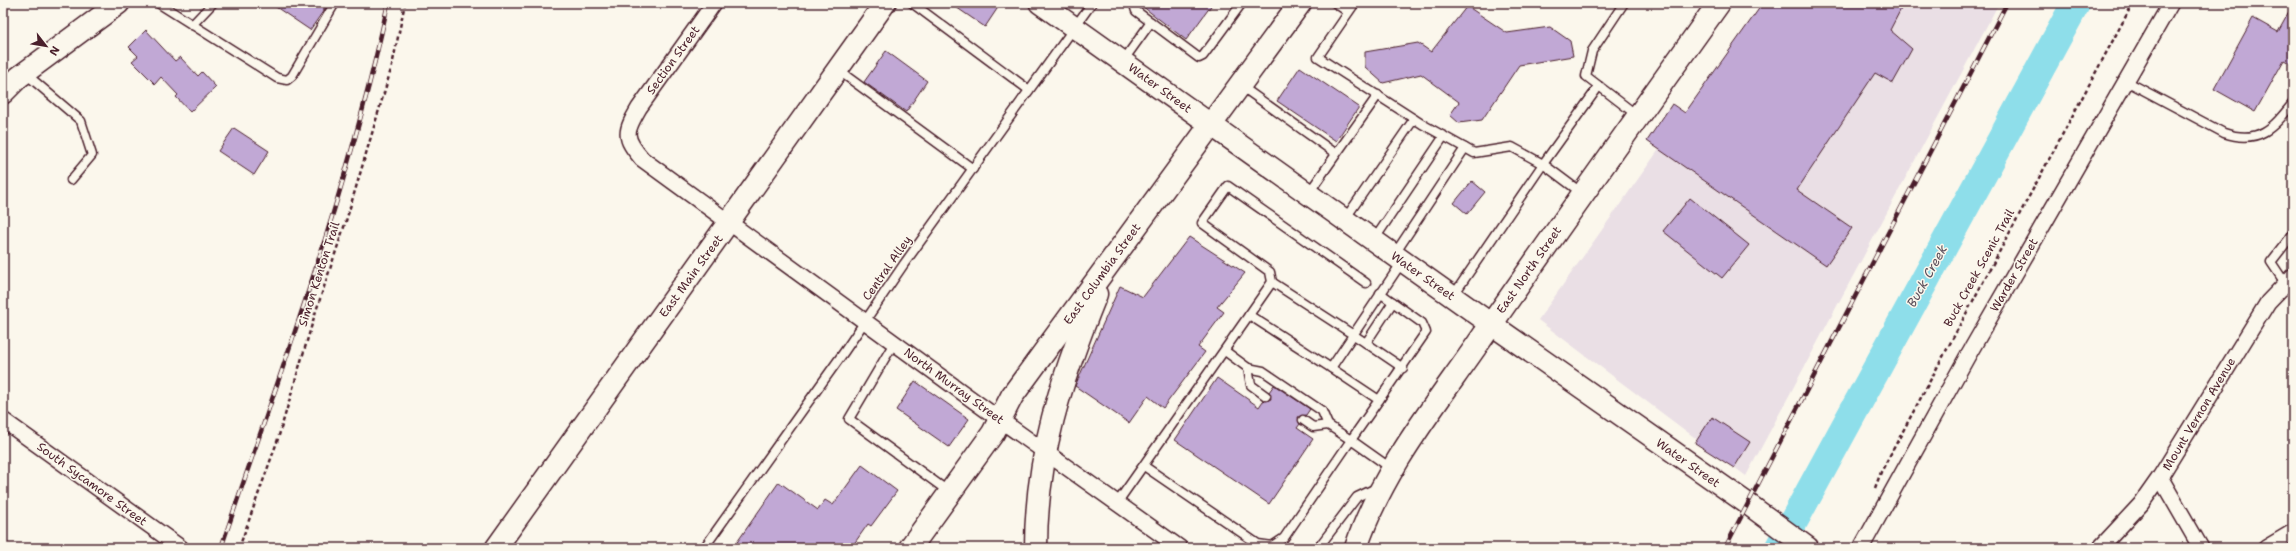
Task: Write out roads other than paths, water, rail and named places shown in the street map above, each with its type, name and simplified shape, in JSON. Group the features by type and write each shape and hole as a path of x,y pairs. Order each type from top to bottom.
{"main road":[{"name":"East Columbia Street","path":"910,548 1001,420 1012,396 1300,3"},
{"name":"East North Street","path":"1356,548 1388,477 1491,324 1639,116 1716,4"},
{"path":"1036,548 1038,489 1044,451 1054,409 1078,340 1108,264"}],"street":[{"path":"11,81 119,3"},
{"name":"Section Street","path":"714,3 634,117 629,126 627,136 631,146 642,159 729,222"},
{"name":"East Main Street","path":"496,548 885,3"},
{"name":"Water Street","path":"1040,3 1808,548"},
{"name":"Warder Street","path":"1861,548 1967,357 2171,3"},
{"name":"North Murray Street","path":"729,222 894,343 1178,547"},
{"name":"Mount Vernon Avenue","path":"2100,548 2141,504 2160,477 2268,302 2289,280"},
{"name":"South Sycamore Street","path":"3,420 181,548"},
{"path":"2160,477 2202,548"},
{"path":"2266,548 2293,532"}],"lane":[{"path":"158,3 277,78 287,80 292,76 335,3"},
{"path":"192,25 213,3"},
{"path":"912,3 1030,90"},
{"name":"Central Alley","path":"704,548 972,169 1092,3"},
{"path":"1137,3 1135,8 1136,11 1199,58 1203,56 1242,3"},
{"path":"1335,3 1348,12"},
{"path":"1355,3 1318,57 1414,118 1474,153 1512,147 1543,164 1583,194"},
{"path":"1624,3 1592,51 1586,76 1639,116"},
{"path":"1122,61 1151,22"},
{"path":"838,69 972,169"},
{"path":"11,81 81,122 92,155 71,180"},
{"path":"2126,81 2224,133 2239,138 2256,135 2273,127 2293,103"},
{"path":"1240,85 1335,153"},
{"path":"1453,297 1543,164 1599,86"},
{"path":"1308,194 1335,153 1378,95"},
{"path":"1344,220 1414,118"},
{"path":"1374,241 1444,136"},
{"path":"1331,368 1380,293 1398,258 1465,148"},
{"path":"1366,283 1228,186 1202,223 1270,272 1272,282 1353,334 1402,368"},
{"path":"2289,280 2271,262 2293,234"},
{"path":"1117,503 1272,282"},
{"path":"1144,466 1258,544 1272,546 1284,538 1426,332 1422,323 1380,293"},
{"path":"1366,343 1393,302"},
{"path":"1249,315 1379,400"},
{"path":"894,343 849,420 950,492"},
{"path":"1225,351 1248,368 1263,371 1322,412 1328,425 1351,440 1388,477 1357,497 1318,548"},
{"path":"1248,368 1251,385 1266,396"},
{"path":"1302,420 1313,427 1328,425"}],"waterway":[{"name":"Buck Creek","path":"1779,548 2076,3"}],"railway":[{"path":"221,548 313,278 334,210 354,141 388,3"},
{"path":"1725,548 2007,3"}]}
